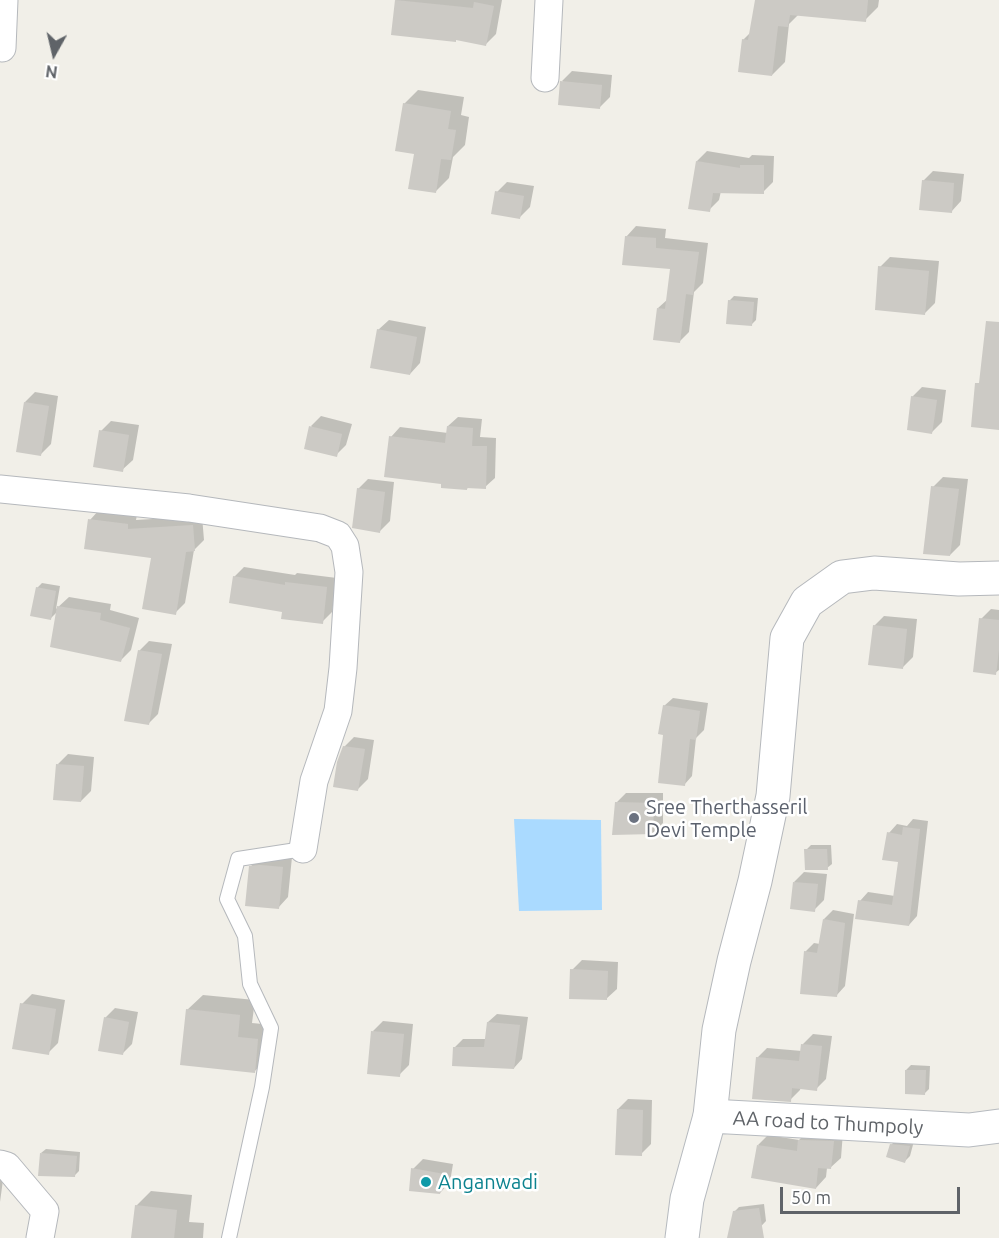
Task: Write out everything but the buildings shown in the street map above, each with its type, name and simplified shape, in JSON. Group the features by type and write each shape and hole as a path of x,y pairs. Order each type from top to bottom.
{"street":[{"path":"2,48 4,0"},
{"path":"545,78 549,0"},
{"path":"0,489 189,508 320,528 338,535 345,546 349,572 344,668 338,711 314,781 303,849"},
{"path":"710,1116 719,1030 773,796 787,638 807,602 842,578 874,573 959,579 999,578"},
{"name":"AA road to Thumpoly","path":"682,1238 687,1199 710,1116 969,1130 999,1126"},
{"path":"0,1164 7,1166 45,1211 40,1238"}],"lane":[{"path":"229,1238 262,1087 271,1028 250,984 245,936 227,899 238,859 303,849"}],"water":[{"path":"514,819 601,820 602,910 519,911"}],"place":[{"name":"Sree Therthasseril Devi Temple","path":"634,818"},
{"name":"Anganwadi","path":"426,1182"}]}
